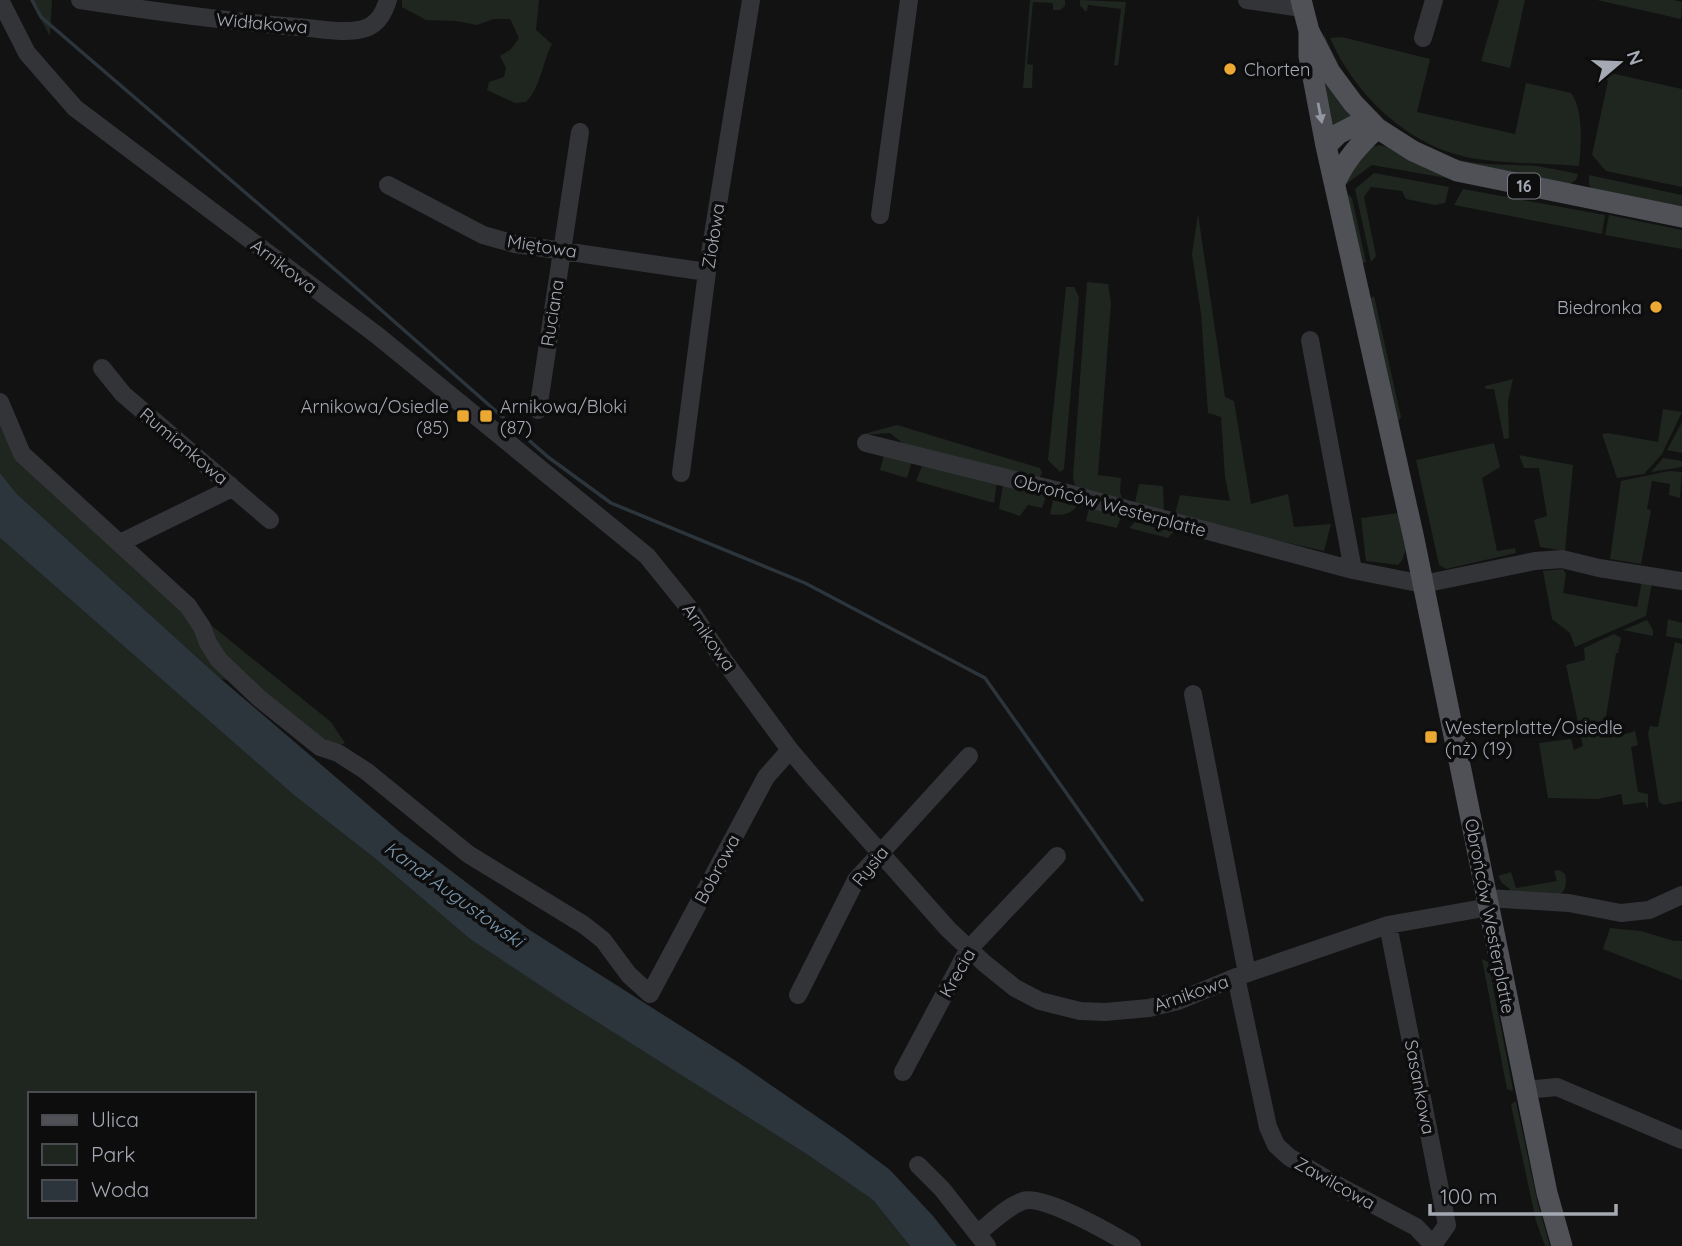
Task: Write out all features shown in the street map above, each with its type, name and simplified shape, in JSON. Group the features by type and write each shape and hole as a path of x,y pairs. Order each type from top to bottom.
{"main road":[{"name":"16","path":"1301,4 1309,31 1330,72 1372,123 1413,151 1457,171 1682,217"},
{"name":"Obrońców Westerplatte","path":"1309,31 1309,56 1326,146 1388,417 1546,1193 1562,1246"},
{"path":"1326,146 1353,124 1372,123"},
{"path":"1335,183 1342,167 1372,123"}],"street":[{"name":"Arnikowa","path":"0,0 27,52 75,108 378,336 647,556 689,608 790,750 968,950 1015,988 1041,1001 1080,1011 1149,1008 1178,1001 1241,975 1388,925 1488,903 1569,903 1621,913 1649,910 1682,895"},
{"name":"Widłakowa","path":"80,0 157,12 347,31 365,28 378,21 388,0"},
{"name":"Ziołowa","path":"681,473 708,272 751,0"},
{"path":"880,215 909,0"},
{"path":"1247,0 1301,4"},
{"path":"1423,38 1434,0"},
{"name":"Ruciana","path":"538,410 580,132"},
{"name":"Miętowa","path":"387,185 483,235 515,244 708,272"},
{"path":"1310,340 1353,570"},
{"name":"Rumiankowa","path":"102,368 134,403 270,520"},
{"path":"0,402 22,454 121,544 226,491 230,485"},
{"name":"Obrońców Westerplatte","path":"866,443 1067,493 1353,570 1423,584 1550,559 1682,581"},
{"name":"Bobrowa","path":"121,544 188,606 219,660 259,698 320,747 338,753 366,771 468,854 584,925 603,940 629,975 650,994 766,777 790,750"},
{"name":"Zawilcowa","path":"1193,694 1268,1127 1276,1145 1289,1157 1416,1227 1433,1245"},
{"name":"Rysia","path":"798,995 856,880 969,756"},
{"name":"Krecia","path":"902,1072 968,950 1056,856"},
{"name":"Sasankowa","path":"1388,925 1447,1225 1433,1245"},
{"path":"1525,1090 1557,1087 1682,1140"},
{"path":"918,1166 942,1189 982,1239 1015,1205 1033,1199 1111,1233 1132,1246"}],"green space":[{"path":"30,0 52,0 50,36"},
{"path":"402,0 539,0 536,30 552,44 531,96 526,102 515,103 487,90 489,82 504,77 506,68 500,56 511,49 519,38 510,19 494,19 477,25 426,20 402,7"},
{"path":"1030,0 1065,0 1065,6 1060,10 1053,10 1053,3 1033,2 1027,64 1033,65 1032,88 1023,88"},
{"path":"1080,0 1126,2 1118,66 1114,65 1121,9 1088,5 1085,11"},
{"path":"1499,0 1525,0 1510,68 1481,61"},
{"path":"1597,0 1674,0 1682,2 1681,19"},
{"path":"1324,34 1333,54 1345,73 1335,59"},
{"path":"1342,37 1430,59 1417,112 1515,134 1526,83 1571,93 1580,118 1579,166 1477,159 1430,144 1408,132 1371,100 1341,60 1330,38"},
{"path":"1317,72 1352,115 1334,130"},
{"path":"1606,72 1682,89 1682,187 1606,171 1592,155 1608,81 1603,76"},
{"path":"1413,141 1461,161 1536,166 1578,174 1576,180 1568,185 1485,169 1436,154"},
{"path":"1379,145 1388,147 1427,169 1458,180 1372,165 1345,185 1345,177 1369,148"},
{"path":"1374,173 1449,187 1445,203 1435,205 1406,199 1402,191 1371,187 1364,197 1376,256 1371,262 1355,189"},
{"path":"1589,175 1682,195 1682,206 1593,190 1589,185"},
{"path":"1463,189 1605,215 1602,234 1454,205"},
{"path":"1347,193 1352,198 1366,262 1363,263 1360,260"},
{"path":"1198,214 1225,397 1234,401 1251,504 1288,494 1294,527 1331,524 1324,551 1174,517 1180,495 1230,501 1225,477 1221,417 1208,413 1201,314 1192,254"},
{"path":"1609,215 1682,230 1682,249 1605,235"},
{"path":"1087,282 1108,284 1111,303 1098,475 1121,478 1120,492 1124,504 1075,486 1073,477"},
{"path":"1066,287 1074,287 1079,297 1064,469 1060,472 1048,460"},
{"path":"1374,296 1401,417 1397,423 1369,300"},
{"path":"1513,379 1508,401 1509,438 1504,439 1494,389 1486,389 1485,386"},
{"path":"1663,409 1682,412 1662,454 1644,474 1617,478 1602,434 1658,442"},
{"path":"0,414 17,454 206,621 331,722 345,743 334,747 247,683 221,679 17,494 0,473"},
{"path":"1682,422 1682,453 1667,450"},
{"path":"897,425 1040,468 1042,473 1038,480 911,450 890,433 860,435"},
{"path":"1494,443 1500,467 1482,478 1497,551 1515,548 1516,553 1446,569 1439,565 1416,460"},
{"path":"884,455 912,461 907,478 880,470"},
{"path":"1519,455 1573,465 1565,551 1540,547 1534,520 1547,516 1539,468 1524,468"},
{"path":"1663,458 1682,461 1682,467 1651,472"},
{"path":"922,466 997,482 994,503 916,481"},
{"path":"1669,471 1682,472 1680,498 1669,495 1670,484 1652,481 1647,509 1651,510 1641,564 1610,559 1621,481"},
{"path":"1003,484 1046,496 1042,508 1028,505 1020,516 999,509"},
{"path":"1139,484 1163,486 1164,515 1134,507"},
{"path":"1053,500 1077,506 1065,514 1050,514"},
{"path":"1089,508 1121,517 1117,528 1086,521"},
{"path":"1399,513 1405,540 1402,560 1398,565 1366,561 1361,518"},
{"path":"1135,522 1174,531 1168,538 1129,528"},
{"path":"0,538 295,796 377,860 470,939 808,1155 873,1200 910,1246 0,1246"},
{"path":"1563,569 1566,574 1563,593 1637,607 1642,581 1652,583 1646,616 1575,647 1570,633 1552,619 1543,571"},
{"path":"1668,619 1682,623 1682,639 1666,636"},
{"path":"1647,620 1653,630 1653,636 1623,630"},
{"path":"1614,634 1621,638 1616,653 1604,729 1626,734 1635,731 1638,745 1631,747 1638,792 1648,794 1648,810 1645,802 1623,805 1621,794 1598,799 1548,798 1539,743 1571,739 1574,750 1583,746 1566,665 1585,660 1584,648"},
{"path":"1675,642 1682,644 1682,801 1664,805 1659,802 1648,733 1650,726 1658,727"},
{"path":"1559,870 1565,874 1566,885 1563,892 1548,897 1510,892 1498,876 1511,872 1516,888 1557,881 1554,871"},
{"path":"1610,928 1641,931 1682,941 1682,980 1603,949"},
{"path":"1482,959 1488,962 1512,1091 1507,1089"},
{"path":"1514,1102 1550,1246 1545,1246 1536,1221 1511,1105"}],"water":[{"name":"Kanał Augustowski","path":"0,473 17,494 221,679 401,833 528,929 736,1061 845,1136 890,1170 957,1246 910,1246 873,1200 808,1155 470,939 377,860 295,796 0,538"}],"waterway":[{"path":"32,0 41,17 548,457 611,503 805,583 985,678 1142,900"}],"place":[{"name":"Chorten","path":"1230,69"},
{"name":"Biedronka","path":"1656,307"},
{"name":"Arnikowa/Osiedle (85)","path":"463,416"},
{"name":"Arnikowa/Bloki (87)","path":"486,416"},
{"name":"Westerplatte/Osiedle (nż) (19)","path":"1431,737"}]}
